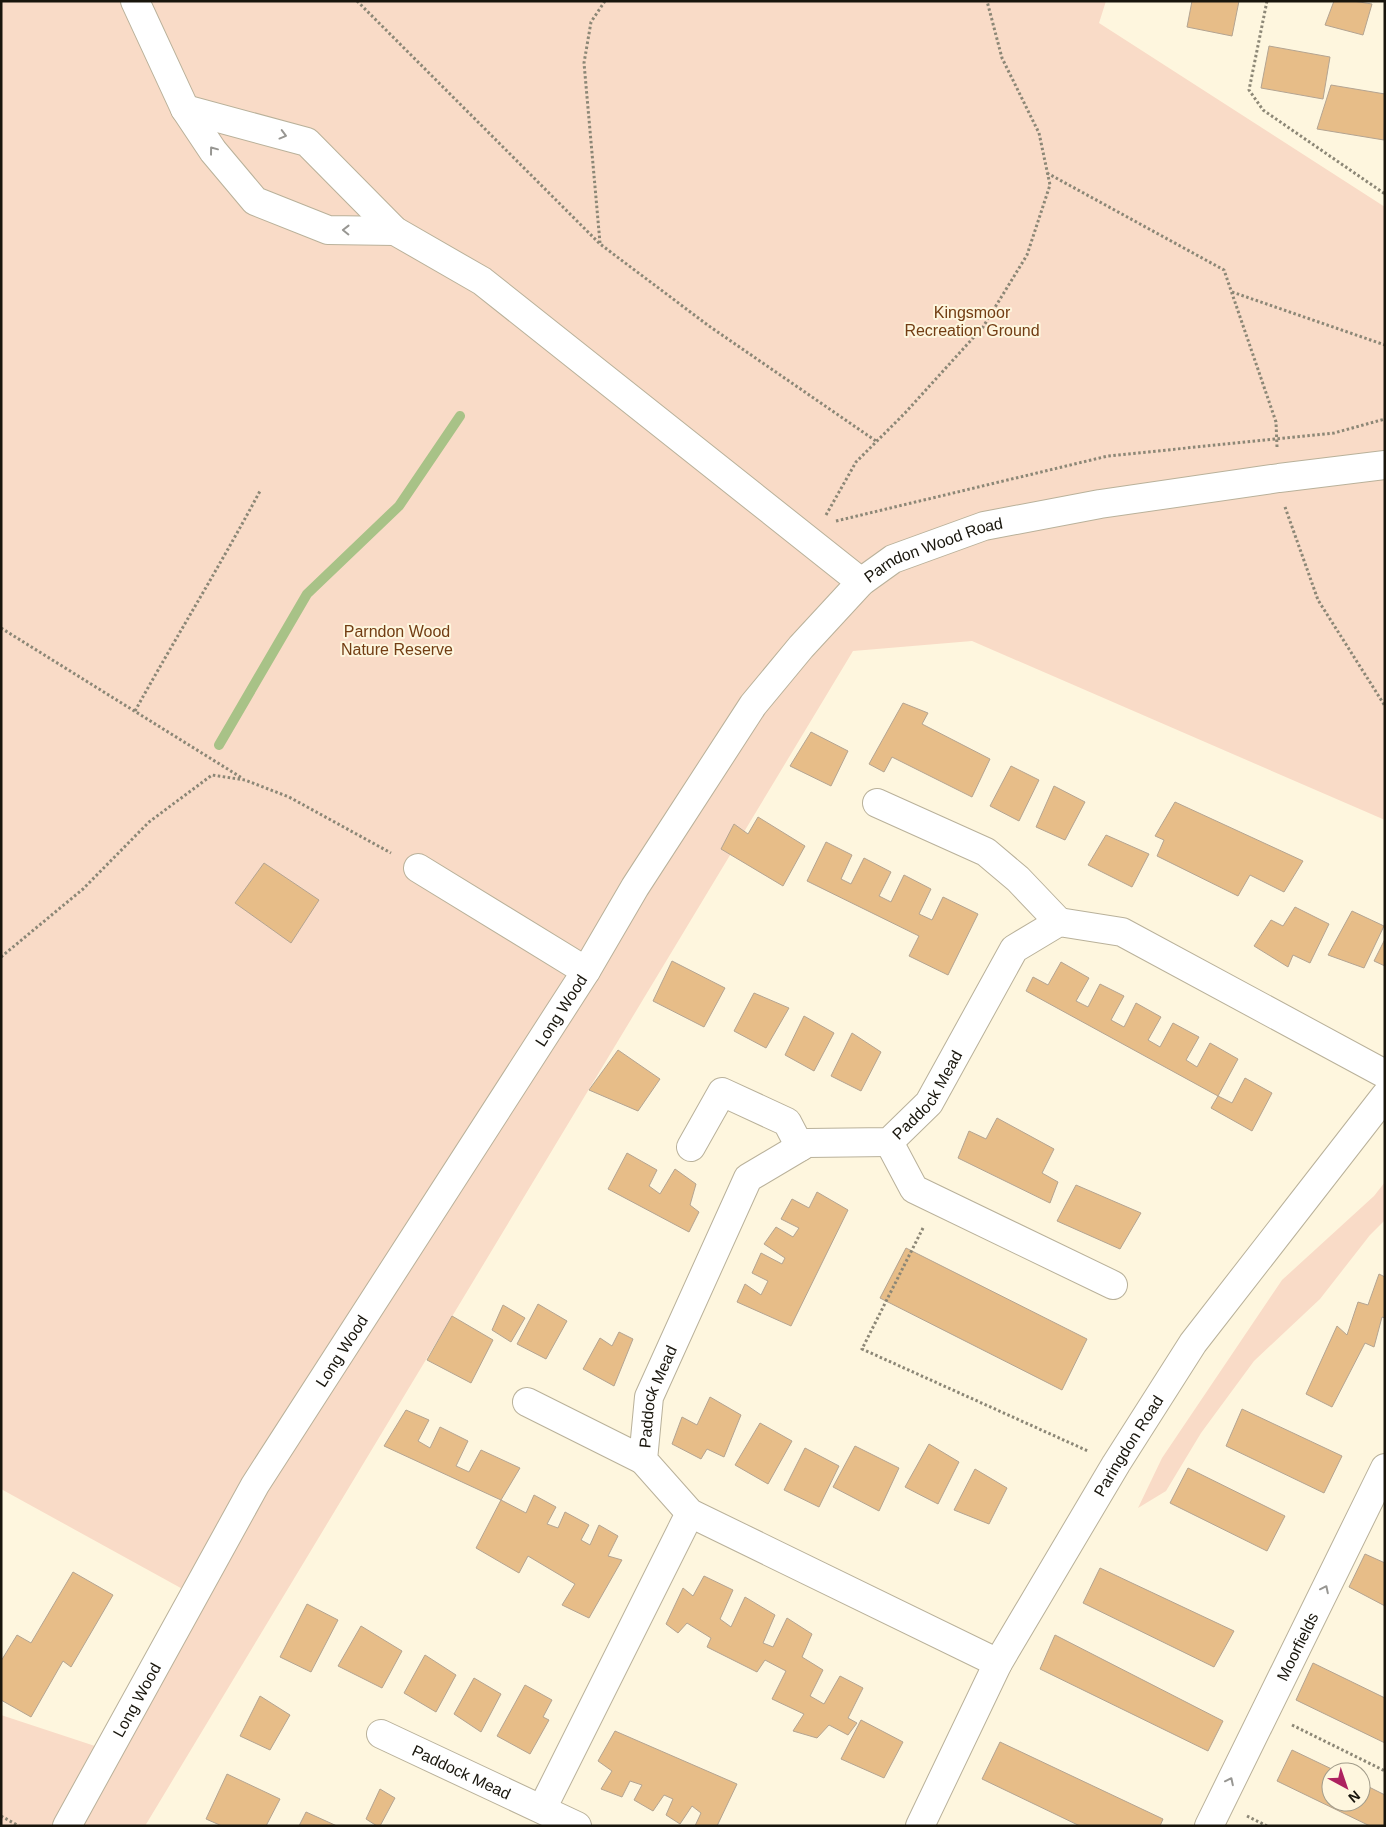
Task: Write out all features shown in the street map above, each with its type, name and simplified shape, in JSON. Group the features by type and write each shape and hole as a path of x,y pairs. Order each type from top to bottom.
{"street":[{"path":"135,1 185,109 213,151 255,201 328,230 395,231"},
{"path":"185,109 307,142 395,231 482,281 861,582"},
{"name":"Parndon Wood Road","path":"635,887 753,705 861,582 893,559 984,526 1100,504 1385,465"},
{"path":"877,803 986,852 1018,878 1059,922 1122,932 1385,1074"},
{"path":"418,868 586,972"},
{"name":"Long Wood","path":"67,1826 255,1485 586,972 635,887"},
{"name":"Paddock Mead","path":"998,1663 690,1513 643,1460 649,1397 748,1178 807,1143 889,1142 929,1103 1014,949 1059,922"},
{"path":"691,1147 722,1092 788,1122 800,1147"},
{"name":"Paringdon Road","path":"920,1826 998,1663 1116,1464 1194,1343 1385,1096"},
{"path":"889,1142 914,1190 1113,1285"},
{"path":"527,1402 643,1460"},
{"name":"Moorfields","path":"1209,1826 1385,1468"},
{"path":"542,1809 690,1513"},
{"name":"Paddock Mead","path":"381,1734 577,1826"}],"path":[{"path":"357,1 600,244 709,326 876,442"},
{"path":"600,244 584,63 591,22 605,1"},
{"path":"821,524 856,462 905,413 983,327 1027,255 1050,185 1039,134 1002,58 987,1"},
{"path":"1267,1 1249,90 1263,110 1385,194"},
{"path":"1047,173 1224,270 1276,422 1279,478 1286,510 1318,600 1385,706"},
{"path":"1232,292 1385,345"},
{"path":"795,530 1108,456 1334,432 1385,418"},
{"path":"135,711 260,491"},
{"path":"1,628 245,780 289,797 418,868"},
{"path":"1,957 83,889 149,822 212,775 245,780"},
{"path":"936,1200 862,1350 1086,1450"},
{"path":"1264,1711 1385,1771"},
{"path":"1,1816 19,1826"}],"green space":[{"name":"Parndon Wood Nature Reserve","path":"1,1 1106,1 1099,23 1385,207 1385,820 972,641 853,651 145,1826 1,1826 1,1715 101,1748 188,1592 1,1489"},
{"path":"1385,1182 1385,1220 1370,1235 1320,1299 1254,1361 1201,1433 1166,1491 1138,1508 1162,1458 1282,1280 1374,1196"}],"building":[{"path":"1192,1 1239,1 1232,36 1187,27"},
{"path":"1334,1 1372,4 1363,35 1325,25"},
{"path":"1269,46 1330,57 1323,99 1261,88"},
{"path":"1331,85 1385,94 1384,140 1317,129"},
{"path":"903,703 928,713 922,724 990,759 972,797 892,757 884,772 869,764"},
{"path":"811,732 848,751 831,786 790,766"},
{"path":"1011,766 1039,780 1019,821 990,806"},
{"path":"1054,786 1085,802 1065,840 1036,827"},
{"path":"1175,802 1303,861 1284,892 1250,875 1238,896 1157,856 1164,840 1155,836"},
{"path":"758,817 805,846 783,886 721,849 734,824 748,834"},
{"path":"1106,835 1149,854 1132,887 1088,865"},
{"path":"826,842 852,855 841,879 851,884 864,858 891,872 879,896 891,902 904,875 931,889 919,914 932,920 943,897 978,914 948,975 909,956 919,936 807,881"},
{"path":"264,863 319,900 291,943 235,903"},
{"path":"1295,907 1329,924 1310,963 1293,955 1288,967 1254,946 1271,920 1283,926"},
{"path":"1352,911 1384,926 1364,968 1328,955"},
{"path":"1385,939 1385,966 1374,961"},
{"path":"672,961 725,988 704,1027 653,1001"},
{"path":"1061,962 1089,978 1076,1001 1088,1007 1100,984 1124,996 1111,1020 1124,1027 1136,1003 1161,1017 1148,1040 1160,1047 1173,1023 1199,1037 1186,1060 1197,1067 1210,1043 1238,1059 1218,1096 1026,991 1033,977 1048,985"},
{"path":"754,993 789,1008 766,1048 734,1031"},
{"path":"804,1016 834,1033 814,1071 785,1055"},
{"path":"852,1033 881,1052 861,1091 831,1076"},
{"path":"618,1050 660,1079 638,1111 589,1090"},
{"path":"1245,1078 1272,1093 1252,1131 1211,1108 1218,1096 1232,1103"},
{"path":"997,1118 1054,1149 1042,1173 1058,1182 1050,1203 958,1158 969,1131 986,1139"},
{"path":"627,1153 657,1170 649,1186 660,1194 675,1169 696,1184 690,1205 699,1212 689,1232 608,1189"},
{"path":"1076,1185 1141,1213 1120,1249 1057,1221"},
{"path":"817,1192 848,1210 791,1326 737,1302 745,1284 761,1295 768,1281 752,1273 761,1253 782,1264 785,1258 764,1244 776,1227 793,1237 799,1228 781,1219 792,1199 809,1208"},
{"path":"906,1248 1087,1339 1062,1390 880,1298"},
{"path":"1379,1274 1385,1277 1385,1318 1382,1317 1374,1347 1365,1343 1332,1407 1306,1394 1337,1326 1347,1335 1358,1302 1368,1305"},
{"path":"538,1304 567,1321 546,1359 517,1344"},
{"path":"503,1305 525,1318 511,1342 492,1330"},
{"path":"452,1316 493,1340 471,1383 427,1360"},
{"path":"619,1332 633,1339 614,1386 583,1369 600,1338 612,1346"},
{"path":"710,1397 741,1415 724,1457 707,1449 701,1459 672,1444 682,1417 697,1425"},
{"path":"1242,1409 1342,1456 1324,1493 1226,1446"},
{"path":"406,1410 429,1420 418,1441 430,1448 440,1427 468,1441 456,1466 469,1472 481,1450 520,1468 501,1500 384,1446"},
{"path":"760,1423 792,1441 768,1484 735,1465"},
{"path":"929,1444 959,1462 938,1504 905,1487"},
{"path":"855,1446 899,1468 879,1511 833,1487"},
{"path":"805,1448 839,1466 819,1507 784,1490"},
{"path":"1188,1468 1285,1516 1267,1551 1170,1503"},
{"path":"975,1469 1007,1488 989,1524 954,1510"},
{"path":"534,1495 556,1507 547,1524 558,1528 565,1512 589,1525 581,1540 590,1545 599,1525 618,1536 608,1556 622,1560 589,1618 562,1605 575,1584 528,1556 519,1573 476,1548 501,1500 526,1513"},
{"path":"1365,1554 1385,1563 1385,1606 1349,1587"},
{"path":"1100,1568 1234,1631 1214,1667 1083,1603"},
{"path":"73,1572 113,1595 71,1667 63,1661 31,1717 1,1700 1,1661 17,1635 31,1643"},
{"path":"704,1576 733,1590 720,1619 731,1627 745,1597 775,1615 763,1643 773,1647 787,1618 812,1634 802,1657 823,1670 810,1696 824,1704 840,1676 863,1688 848,1718 857,1723 848,1735 829,1725 817,1738 793,1731 804,1714 772,1699 786,1671 765,1660 757,1672 707,1647 711,1638 687,1623 678,1633 666,1624 683,1588 693,1596"},
{"path":"307,1604 338,1620 311,1672 280,1657"},
{"path":"361,1626 402,1651 382,1688 338,1666"},
{"path":"1055,1635 1223,1721 1208,1751 1040,1669"},
{"path":"425,1655 456,1675 436,1712 404,1693"},
{"path":"1313,1663 1385,1698 1385,1743 1296,1700"},
{"path":"474,1678 501,1694 481,1732 454,1714"},
{"path":"525,1685 552,1700 543,1717 549,1720 530,1754 497,1736"},
{"path":"260,1696 290,1715 270,1750 240,1736"},
{"path":"861,1720 903,1742 884,1778 841,1759"},
{"path":"615,1731 737,1784 717,1826 695,1826 701,1813 692,1806 680,1824 666,1815 673,1799 664,1795 653,1811 634,1800 642,1785 630,1781 622,1797 601,1789 612,1771 598,1761"},
{"path":"1000,1742 1163,1819 1160,1826 1080,1826 982,1779"},
{"path":"1292,1750 1321,1764 1321,1802 1277,1781"},
{"path":"227,1774 280,1799 266,1826 222,1826 206,1819"},
{"path":"1371,1788 1385,1795 1385,1826 1370,1826 1341,1812 1371,1812"},
{"path":"380,1789 395,1798 380,1826 377,1826 366,1819"},
{"path":"306,1812 337,1826 299,1826"}],"waterway":[{"path":"219,745 307,594 399,506 460,416"}],"park label":[{"name":"Kingsmoor Recreation Ground","path":"972,321"}]}
